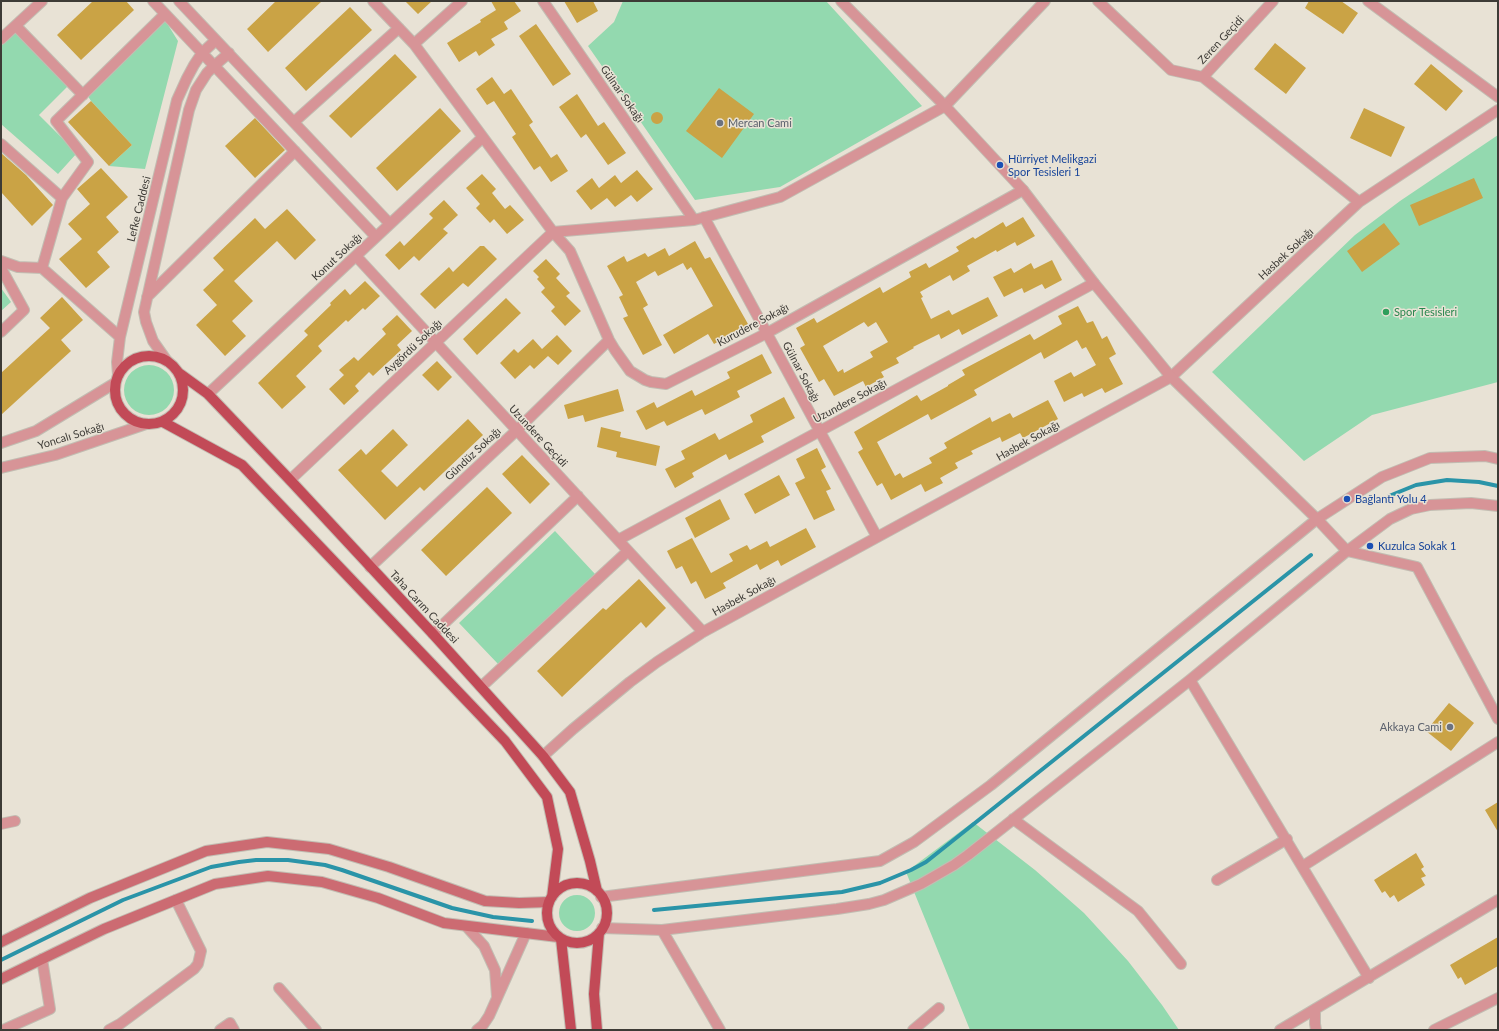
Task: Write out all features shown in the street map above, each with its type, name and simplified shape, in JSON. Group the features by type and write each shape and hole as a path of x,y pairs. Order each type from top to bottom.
{"main road":[{"path":"143,356 160,357 167,361 179,373 182,380 183,397 176,412 163,422 146,424 131,419 119,407 114,391 116,379 125,365 135,358 143,356"},
{"name":"Taha Carım Caddesi","path":"179,373 208,394 290,480 433,634 543,756 570,792 599,894"},
{"path":"163,422 242,465 505,741 547,797 558,849 547,914 552,930 560,938 571,1030"},
{"path":"1,942 90,898 206,851 268,842 329,849 389,866 485,901 519,903 550,899 558,890 568,885 578,883 588,886 599,894 604,903 606,912 606,920 601,931 594,994 597,1030"},
{"path":"1,979 104,929 215,884 268,876 322,882 378,898 444,923 526,933 581,943 591,940 601,931"}],"street":[{"path":"1,39 42,1"},
{"path":"153,1 376,237"},
{"path":"179,1 390,224"},
{"name":"Kurudere Sokağı","path":"373,1 414,44 482,138 553,232 570,251 609,340 625,364 637,376 651,382 666,384 766,333 1023,190"},
{"path":"414,44 462,1"},
{"name":"Gülnar Sokağı","path":"543,1 699,218 766,333 877,538"},
{"path":"841,1 945,106 1023,190 1094,283 1172,376 1317,518 1347,551 1418,567 1498,719"},
{"path":"553,232 699,218 780,197 945,106 1044,1"},
{"path":"1098,1 1171,70 1202,77 1359,202"},
{"name":"Zeren Geçidi","path":"1202,77 1273,1"},
{"path":"1368,1 1498,97"},
{"path":"42,268 62,198 88,162 56,121 165,14"},
{"path":"16,26 82,95"},
{"path":"294,122 399,28"},
{"name":"Lefke Caddesi","path":"116,379 120,336 177,100 187,78 202,53 216,40"},
{"path":"167,361 153,341 146,322 144,312 147,297 189,110 196,90 214,66 229,53"},
{"name":"Hasbek Sokağı","path":"543,756 630,682 657,662 703,632 1172,376 1359,202 1498,110"},
{"name":"Konut Sokağı","path":"208,394 482,138"},
{"path":"1,144 62,198"},
{"path":"147,297 295,151"},
{"name":"Aygördü Sokağı","path":"290,480 553,232"},
{"name":"Uzundere Geçidi","path":"356,256 703,632"},
{"path":"1,261 18,267 42,268 120,336"},
{"path":"1,268 24,310 1,332"},
{"name":"Uzundere Sokağı","path":"618,540 1094,283"},
{"name":"Gündüz Sokağı","path":"370,567 517,430 609,340"},
{"name":"Yoncalı Sokağı","path":"1,443 36,431 116,379"},
{"name":"Yoncalı Sokağı","path":"1,468 55,455 146,424"},
{"path":"599,894 880,861 914,842 991,785 1317,518 1382,477 1430,458 1485,456 1498,459"},
{"path":"433,634 578,496"},
{"path":"601,931 662,930 837,909 884,900 921,884 939,875 968,855 1190,680 1347,551 1390,519 1416,508 1430,505 1471,503 1498,506"},
{"path":"481,687 628,551"},
{"path":"1190,680 1369,978"},
{"path":"1303,866 1498,742"},
{"path":"1013,819 1138,911 1180,964"},
{"path":"1,824 15,821"},
{"path":"1217,880 1286,839"},
{"path":"109,1030 122,1027 194,969 198,964 201,951 176,900"},
{"path":"1280,1030 1498,900"},
{"path":"466,926 484,946 487,952 495,970 498,997"},
{"path":"662,930 720,1030"},
{"path":"477,1030 483,1025 489,1016 526,933"},
{"path":"1,935 13,936"},
{"path":"3,1030 50,1009 42,959"},
{"path":"279,988 316,1030"},
{"path":"1434,1030 1498,998"},
{"path":"913,1030 940,1008"},
{"path":"1315,1009 1316,1030"},
{"path":"220,1030 230,1023 234,1030"}],"green space":[{"path":"623,1 826,1 922,106 780,187 695,200 588,46 614,22"},
{"path":"165,20 178,41 145,169 109,166 132,145 91,101 84,90"},
{"path":"15,32 68,86 39,115 77,153 58,174 1,124 1,46"},
{"name":"Spor Tesisleri","path":"1498,135 1498,382 1372,415 1304,461 1212,372 1355,235 1400,201"},
{"path":"1,288 11,302 1,311"},
{"path":"144,365 154,365 167,372 174,385 174,395 167,408 154,415 144,415 135,411 128,404 124,395 124,385 128,376 135,369"},
{"path":"555,531 595,574 499,665 459,623"},
{"path":"973,822 1035,870 1084,913 1128,961 1179,1030 970,1030 906,872"},
{"path":"577,895 587,898 592,903 595,913 592,923 587,928 577,931 567,928 562,923 559,913 562,903 567,898"}],"building":[{"path":"93,1 126,1 134,10 81,60 57,35"},
{"path":"276,1 322,1 268,52 247,29"},
{"path":"405,1 432,1 418,14"},
{"path":"491,1 514,1 521,11 504,22 508,29 491,39 495,45 479,56 476,51 459,62 447,43 481,22 480,20 496,10"},
{"path":"564,1 593,1 598,11 577,23"},
{"path":"1309,1 1341,1 1358,13 1343,34 1305,8"},
{"path":"350,7 372,30 306,91 285,68"},
{"path":"536,24 571,74 553,86 519,36"},
{"path":"1275,43 1306,68 1286,94 1254,69"},
{"path":"395,54 417,77 351,138 329,116"},
{"path":"1431,64 1463,91 1446,111 1414,84"},
{"path":"492,77 504,94 511,89 533,122 529,125 551,158 557,154 568,171 551,182 540,166 534,170 512,137 516,134 494,101 487,105 476,89"},
{"name":"Mercan Cami","path":"719,88 754,114 722,158 686,131"},
{"path":"577,94 598,126 604,122 626,153 608,165 586,134 581,138 559,107"},
{"path":"91,101 132,145 109,166 68,122"},
{"path":"440,108 461,131 397,191 376,168"},
{"path":"1364,108 1405,127 1391,157 1350,138"},
{"path":"659,112 662,113 662,123 655,124 652,123 651,116 652,113"},
{"path":"255,118 285,150 255,178 225,146"},
{"path":"1,153 26,175 53,205 32,226 1,192"},
{"path":"101,168 128,197 106,217 119,232 97,252 110,267 86,288 59,259 82,239 68,224 90,204 77,189"},
{"path":"637,170 653,189 637,202 631,195 615,207 607,198 591,210 576,191 592,178 599,188 615,175 621,183"},
{"path":"482,174 496,189 492,193 505,209 510,205 524,220 507,234 494,219 490,223 476,208 480,204 466,188"},
{"path":"1474,178 1483,198 1419,226 1410,205"},
{"path":"444,200 458,215 443,229 448,233 419,261 414,256 399,270 385,255 400,241 404,246 433,218 429,214"},
{"path":"287,209 316,240 295,260 277,241 234,281 253,301 232,321 246,336 225,356 196,325 217,305 203,290 224,270 213,258 255,218 265,229"},
{"path":"1023,217 1035,236 1017,246 1015,242 997,252 996,250 967,266 970,271 953,281 950,275 920,292 923,297 921,298 931,319 949,310 952,315 988,297 998,316 962,335 959,329 941,339 939,334 913,347 914,348 896,358 899,363 881,372 884,377 866,387 863,381 834,396 824,379 819,382 800,348 805,345 796,328 814,318 817,323 880,287 883,293 911,277 909,272 926,263 929,268 959,251 956,247 973,237 975,239 1003,222 1006,227","holes":["864,322 868,327 876,322 888,342 870,352 873,357 844,373 843,369 838,372 823,346"]},
{"path":"1384,223 1400,244 1362,272 1347,251"},
{"path":"695,241 705,259 710,257 748,324 714,344 708,334 674,354 663,335 713,306 691,267 687,270 683,263 658,276 655,271 636,282 648,305 643,308 662,345 643,355 623,318 628,316 619,297 623,295 607,266 624,256 627,262 645,253 648,257 665,248 669,256"},
{"path":"480,246 484,246 497,259 468,287 463,283 435,309 420,294 449,267 453,272"},
{"path":"546,259 560,274 556,278 570,293 566,296 581,311 565,326 551,311 555,307 541,292 545,288 537,279 539,277 533,271"},
{"path":"1052,260 1062,280 1045,289 1042,284 1024,293 1022,288 1004,297 993,277 1011,268 1014,273 1031,263 1034,269"},
{"path":"365,281 380,296 365,310 363,308 348,322 346,320 318,346 322,351 296,376 306,387 282,409 258,383 308,335 304,331 331,305 330,303 345,289 350,295"},
{"path":"62,297 83,320 61,340 71,351 1,415 1,373 50,328 40,318"},
{"path":"506,298 521,313 477,355 463,339"},
{"path":"1078,306 1087,323 1093,321 1102,339 1107,336 1116,354 1109,358 1123,384 1105,393 1102,388 1084,397 1082,393 1064,402 1054,381 1071,372 1074,377 1096,365 1086,347 1082,349 1077,340 1044,359 1041,352 974,390 977,395 931,420 928,414 877,442 895,476 900,473 903,478 932,463 929,458 947,448 944,443 990,417 992,422 1010,413 1013,418 1048,400 1058,419 1023,438 1020,433 1002,442 1000,437 971,451 973,454 955,463 958,468 940,478 943,483 925,492 921,484 891,500 882,483 877,486 858,452 863,449 854,432 917,395 921,401 948,386 965,375 962,370 1030,334 1034,340 1062,324 1058,316"},
{"path":"397,315 412,331 397,345 401,350 373,376 369,372 355,386 359,391 344,405 329,389 344,375 339,370 354,357 358,361 386,334 382,329"},
{"path":"557,335 572,351 558,365 548,356 534,369 530,365 515,379 500,363 514,349 518,353 533,339 542,349"},
{"path":"762,354 772,373 737,391 740,397 705,415 702,409 667,426 664,421 646,430 636,411 654,402 657,408 692,390 695,396 730,378 727,372"},
{"path":"437,361 452,377 438,391 422,375"},
{"path":"618,389 624,411 585,422 583,415 568,419 564,405"},
{"path":"784,397 795,418 761,436 764,442 729,460 726,454 692,473 694,477 675,488 665,469 685,459 681,451 715,433 719,440 753,422 750,415"},
{"path":"468,419 483,435 424,491 420,487 385,520 338,470 361,449 366,455 393,429 408,445 381,471 397,487"},
{"path":"601,427 621,432 620,437 660,446 656,466 616,457 617,452 597,447"},
{"path":"817,448 826,467 821,470 831,489 826,491 835,510 814,520 795,483 805,478 796,459"},
{"path":"522,455 550,484 530,504 502,474"},
{"path":"779,475 790,495 755,514 744,494"},
{"path":"487,487 512,513 446,576 421,550"},
{"path":"720,499 730,519 695,538 685,518"},
{"path":"806,528 816,547 781,566 778,560 760,570 757,564 723,583 726,588 705,599 696,581 691,584 682,566 676,569 667,551 692,538 711,573 733,561 729,554 747,545 750,550 767,541 770,547"},
{"path":"639,579 666,608 646,628 641,622 562,697 537,671 603,608 606,610"},
{"name":"Akkaya Cami","path":"1449,703 1474,723 1451,751 1426,731"},
{"path":"1498,802 1498,832 1485,810"},
{"path":"1416,853 1424,867 1421,869 1426,876 1421,878 1425,885 1398,902 1394,895 1390,898 1385,891 1382,893 1374,880"},
{"path":"1498,937 1498,966 1465,985 1461,977 1458,979 1450,965"}],"waterway":[{"path":"1389,496 1416,485 1447,480 1479,482 1498,486"},
{"path":"654,910 842,892 880,883 926,862 1311,555"},
{"path":"1,960 123,900 211,867 256,860 288,860 325,865 452,908 493,917 532,921"}],"place":[{"name":"Mercan Cami","path":"720,123"},
{"name":"Hürriyet Melikgazi Spor Tesisleri 1","path":"1000,165"},
{"name":"Spor Tesisleri","path":"1386,312"},
{"name":"Bağlantı Yolu 4","path":"1347,499"},
{"name":"Kuzulca Sokak 1","path":"1370,546"},
{"name":"Akkaya Cami","path":"1450,727"}]}
